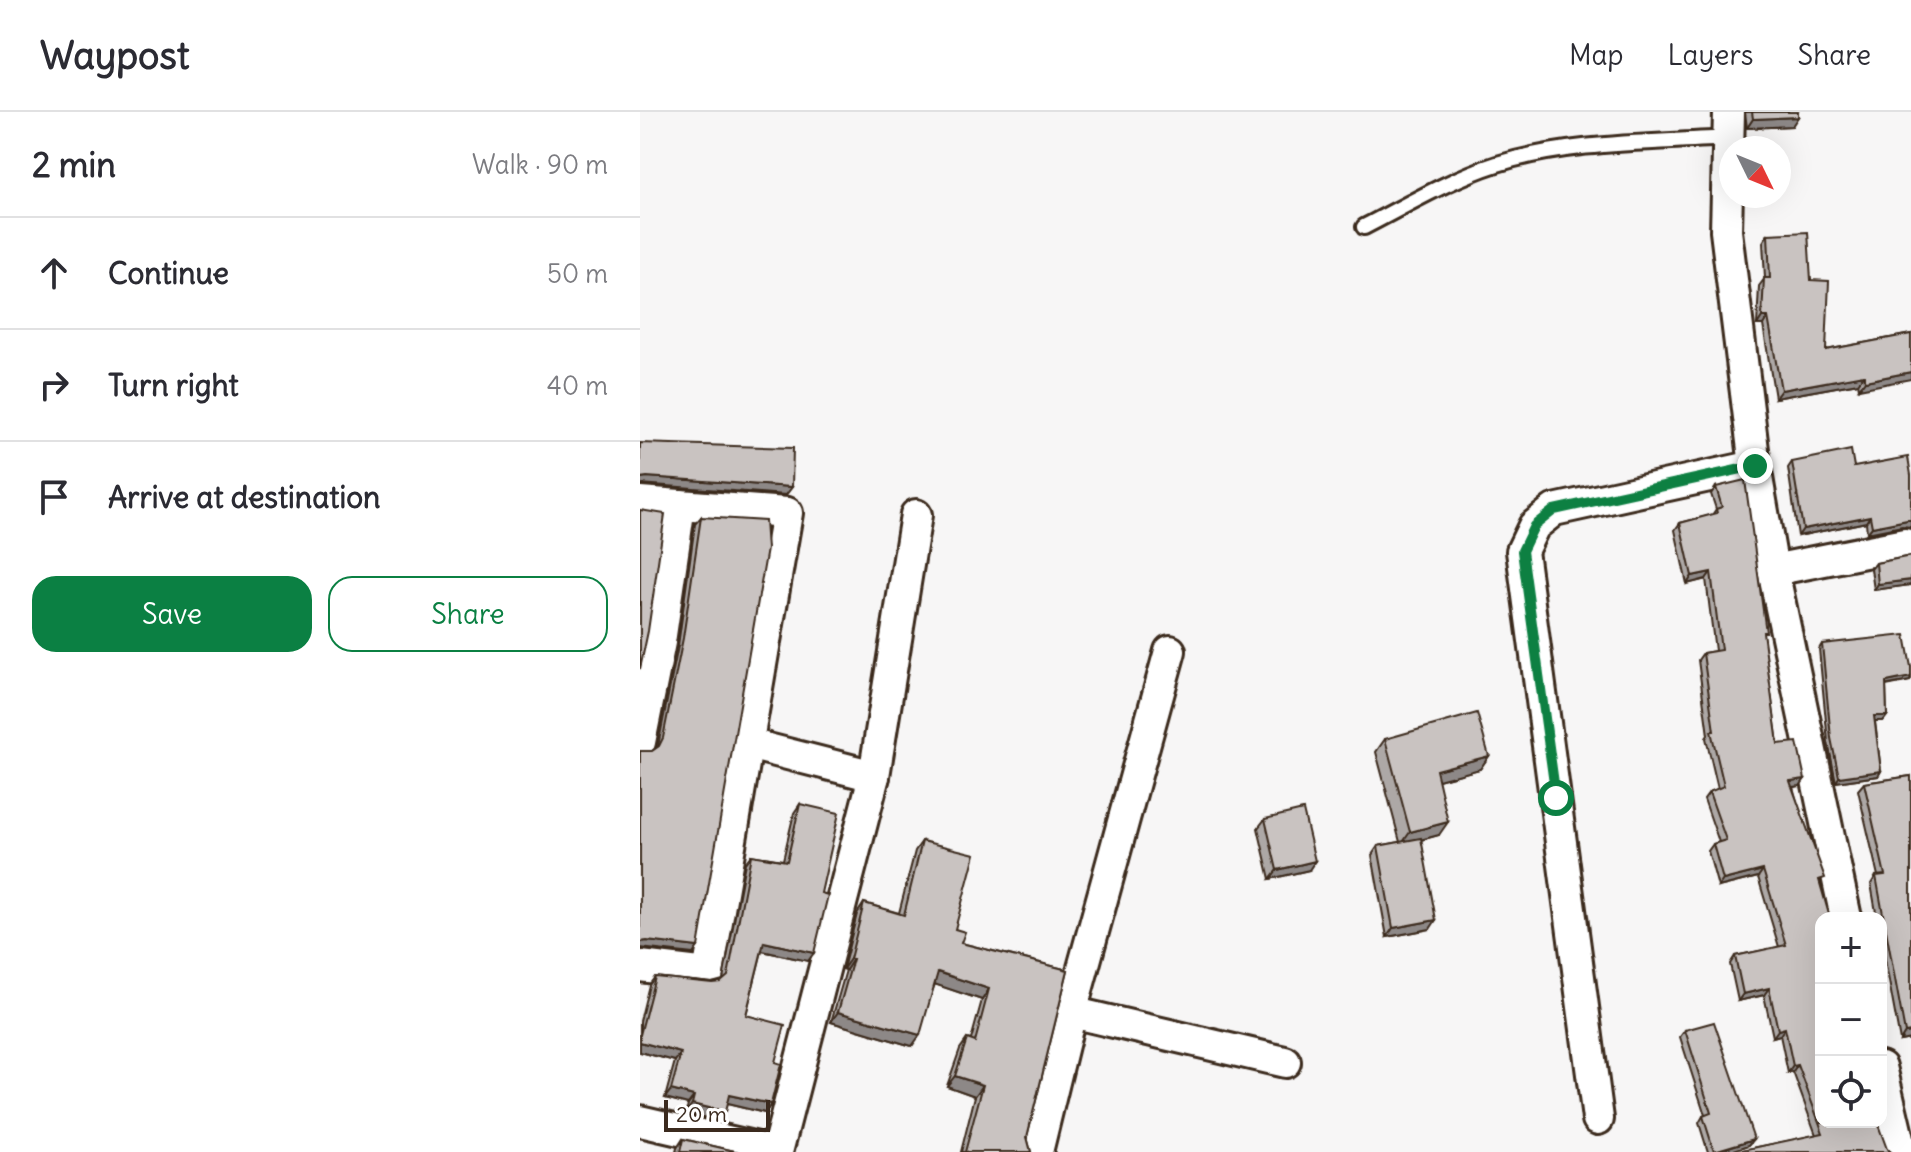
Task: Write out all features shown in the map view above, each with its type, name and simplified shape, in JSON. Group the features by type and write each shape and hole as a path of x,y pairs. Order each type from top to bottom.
{"street":[{"path":"1729,125 1726,231 1755,466 1773,570 1845,912"},
{"path":"1598,1119 1522,551 1534,526 1554,510 1755,466"},
{"path":"640,502 787,513 708,974 640,966"},
{"path":"640,742 660,642 680,505"},
{"path":"640,1121 776,1152 874,776 916,515"},
{"path":"1773,570 1905,544"},
{"path":"1037,1152 1071,1012 1170,651"},
{"path":"748,744 874,776"},
{"path":"1071,1012 1285,1062"},
{"path":"1887,1092 1901,1152"}],"lane":[{"path":"1364,227 1466,176 1499,164 1543,153 1729,125"}],"building":[{"path":"1752,112 1798,112 1798,117 1753,119"},
{"path":"1808,232 1811,280 1829,281 1826,350 1911,334 1911,372 1865,381 1864,375 1781,390 1768,317 1762,317 1764,278 1770,278 1768,234"},
{"path":"640,443 793,448 792,487 640,478"},
{"path":"1851,450 1854,467 1908,457 1911,520 1872,527 1870,516 1803,529 1792,462"},
{"path":"1745,480 1778,744 1797,742 1805,779 1790,781 1825,878 1819,880 1828,912 1815,912 1815,1111 1798,1065 1793,1066 1785,1028 1778,1030 1769,988 1743,994 1735,956 1786,945 1763,870 1723,880 1713,844 1726,840 1709,792 1724,786 1711,731 1714,731 1703,653 1721,650 1711,572 1692,576 1680,523 1717,513 1716,509 1722,507 1716,487"},
{"path":"640,510 665,514 640,669"},
{"path":"701,517 765,521 767,549 698,947 640,942 640,751 652,751 663,738 683,638"},
{"path":"1911,556 1911,580 1878,584 1876,563"},
{"path":"1905,635 1911,677 1886,682 1887,716 1874,716 1881,771 1839,777 1831,738 1822,644"},
{"path":"1477,713 1489,756 1436,770 1448,822 1410,832 1385,739"},
{"path":"1911,776 1911,1032 1905,1033 1887,936 1887,912 1883,912 1876,876 1885,875 1864,783"},
{"path":"800,804 839,813 821,893 828,895 814,953 764,942 746,1015 785,1025 775,1062 781,1064 771,1104 729,1095 725,1112 692,1104 694,1096 671,1090 681,1053 640,1042 655,977 712,983 721,982 728,976 751,855 787,861"},
{"path":"1303,810 1315,861 1277,870 1265,819"},
{"path":"1421,838 1436,920 1393,928 1378,846"},
{"path":"922,841 975,854 955,929 965,932 961,943 1068,970 1027,1137 1031,1152 965,1152 983,1085 955,1076 967,1039 975,1042 989,989 938,972 920,1035 838,1012 864,903 904,915"},
{"path":"1714,1022 1754,1139 1714,1151 1703,1116 1711,1113 1685,1030"},
{"path":"1821,1128 1879,1128 1890,1152 1743,1152 1743,1150 1823,1133"},
{"path":"683,1139 739,1152 680,1152"}],"route":[{"path":"1556,798 1522,551 1534,526 1554,510 1755,466"}]}
